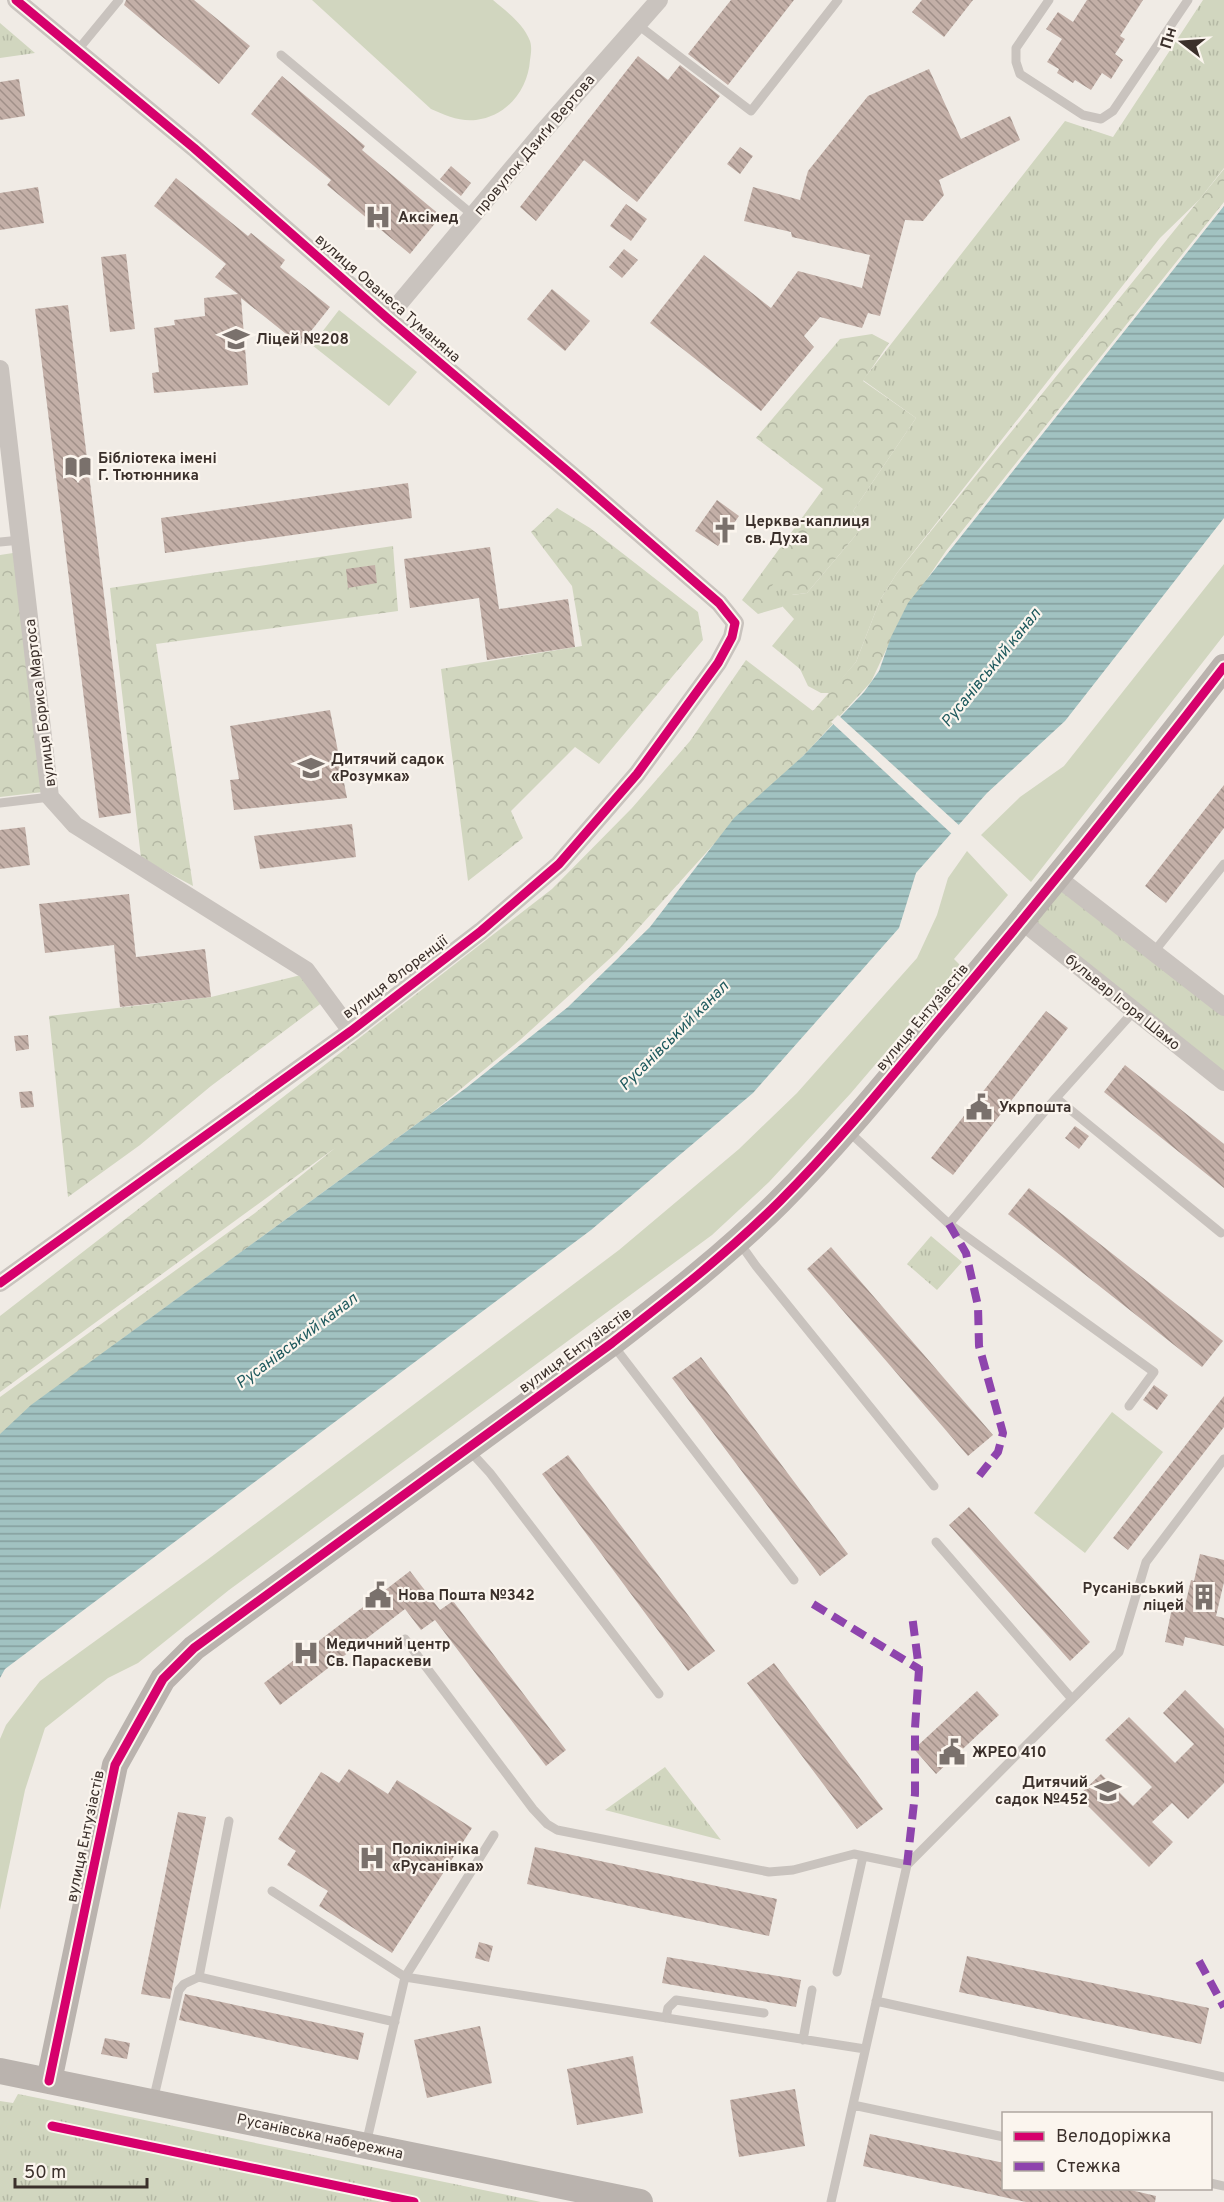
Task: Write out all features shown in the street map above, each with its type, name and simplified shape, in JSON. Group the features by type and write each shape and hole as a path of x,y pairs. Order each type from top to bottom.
{"street":[{"name":"провулок Дзиґи Вертова","path":"387,318 541,134 659,0"},
{"name":"вулиця Ованеса Туманяна","path":"22,2 702,588 719,603 735,623"},
{"name":"вулиця Бориса Мартоса","path":"0,369 50,797 75,825 306,969 351,1031"},
{"name":"вулиця Флоренції","path":"0,1283 351,1031 481,931 560,864 638,774 718,663 732,637 735,623"},
{"name":"вулиця Ентузіастів","path":"49,2081 115,1765 163,1679 194,1648 676,1294 781,1201 846,1130 1023,922 1224,668"},
{"path":"1058,878 1224,1007"},
{"name":"бульвар Ігоря Шамо","path":"1023,922 1224,1082"},
{"name":"Русанівська набережна","path":"0,2071 640,2202"}],"lane":[{"path":"77,51 119,0"},
{"path":"638,25 751,111 838,0"},
{"path":"1049,0 1016,48 1016,62 1020,74 1083,114 1101,119 1113,111 1188,0"},
{"path":"281,55 474,216"},
{"path":"0,542 21,540"},
{"path":"0,803 50,797"},
{"path":"1153,953 1224,864"},
{"path":"949,1224 1056,1098 1134,1011"},
{"path":"1056,1098 1221,1233"},
{"path":"846,1130 949,1224 1154,1372 1129,1406"},
{"path":"738,1241 934,1486"},
{"path":"612,1343 794,1580"},
{"path":"467,1448 490,1473 659,1694"},
{"path":"831,2202 907,1865 1119,1652 1146,1562 1224,1459"},
{"path":"936,1542 1072,1699"},
{"path":"405,1640 533,1809 547,1824 557,1830 769,1872 793,1870 854,1854 907,1865"},
{"path":"199,1977 229,1821"},
{"path":"365,2145 405,1977 494,1835"},
{"path":"837,1972 863,1856"},
{"path":"272,1891 405,1977 865,2049"},
{"path":"153,2101 179,1990 184,1984 199,1977 395,2022"},
{"path":"803,2040 812,1990"},
{"path":"666,2018 668,2008 676,2000 764,2013"},
{"path":"876,2001 1224,2077"},
{"path":"853,2105 1002,2137"}],"green space":[{"path":"312,0 493,0 519,24 530,41 531,55 525,81 514,100 487,118 470,120 447,116 431,109"},
{"path":"1203,0 1224,0 1224,168 1199,200 1160,238 897,573 880,600 856,662 830,693 821,693 808,686 800,669 772,646 794,619 782,606 774,609 761,600 778,578 795,590 792,595 807,593 866,523 853,511 916,418 863,380 1065,121 1113,137"},
{"path":"0,23 35,53 0,58"},
{"path":"1224,169 1224,202 946,551 902,616 871,682 807,752 713,845 617,952 520,1040 433,1112 115,1344 0,1449 0,1397 255,1213 335,1148 0,1392 0,1316 552,889 632,808 690,741 746,660 813,711 856,662 880,600 897,573"},
{"path":"339,310 417,372 389,406 312,345"},
{"path":"872,334 889,343 863,381 916,418 853,511 866,523 807,593 791,595 782,607 758,614 742,600 823,489 756,438 840,339"},
{"path":"557,508 590,528 698,612 703,640 599,764 575,747 511,811 523,838 468,881 441,669 582,646 572,586 531,532"},
{"path":"393,546 398,611 156,644 193,886 141,858 110,588"},
{"path":"13,553 43,792 0,797 0,555"},
{"path":"1224,564 1224,635 1031,882 981,835 1020,797 1064,766"},
{"path":"967,851 1008,895 954,959 960,965 851,1093 769,1182 712,1235 229,1590 138,1663 108,1678 45,1728 25,1790 0,1910 0,1739 6,1725 40,1681 207,1560 619,1250 739,1149 797,1093 917,958 937,915 948,878"},
{"path":"1058,878 1224,1007 1224,1081 1023,922"},
{"path":"301,975 323,1002 211,1086 140,1145 68,1197 49,1016 211,997"},
{"path":"931,1236 962,1262 937,1290 907,1264"},
{"path":"1112,1412 1163,1452 1085,1553 1034,1513"},
{"path":"665,1767 721,1840 605,1810"},
{"path":"18,2094 541,2202 0,2202 0,2101 13,2103"}],"water":[{"name":"Русанівський канал","path":"1224,206 1224,518 1065,721 987,793 916,873 899,928 753,1093 591,1230 5,1669 0,1678 0,1434 31,1405 466,1088 568,1007 650,927 734,818 803,756 864,692 879,671 891,637 908,603"}],"pier":[{"path":"838,715 961,827 953,835 831,722"}],"building":[{"path":"126,0 194,0 250,46 219,84 124,5"},
{"path":"731,0 794,0 728,85 688,54"},
{"path":"922,0 973,0 944,37 912,12"},
{"path":"1087,0 1143,0 1120,36 1125,39 1115,54 1123,60 1111,79 1102,73 1091,90 1057,73 1059,69 1047,62 1062,39 1046,29 1058,12 1073,22"},
{"path":"638,56 668,80 680,65 720,96 637,202 584,160 536,221 520,207"},
{"path":"929,69 961,139 1010,116 1020,140 939,180 944,195 923,221 905,220 880,316 868,313 862,328 820,317 804,336 814,347 761,411 650,323 704,255 771,308 798,271 862,288 870,255 792,237 791,232 744,221 753,187 800,200 808,171 868,96"},
{"path":"282,76 365,146 362,150 441,216 410,254 327,185 331,180 251,114"},
{"path":"19,79 25,116 0,120 0,82"},
{"path":"740,147 753,156 740,174 727,164"},
{"path":"451,166 471,183 461,196 440,179"},
{"name":"Ліцей №208","path":"176,178 248,236 251,233 285,260 280,267 330,307 300,345 241,298 248,385 154,393 152,373 159,372 154,328 175,325 174,320 205,316 204,298 238,294 215,277 226,264 154,206"},
{"path":"38,187 44,223 0,230 0,193"},
{"path":"626,204 647,219 631,241 610,226"},
{"path":"624,249 638,260 622,278 609,267"},
{"path":"126,254 135,329 110,332 101,257"},
{"path":"552,289 590,321 565,351 527,319"},
{"path":"68,305 131,813 99,818 35,309"},
{"path":"408,483 412,518 165,553 161,518"},
{"path":"717,500 739,516 718,546 695,531"},
{"path":"490,547 499,609 568,599 575,647 487,660 479,598 410,608 404,559"},
{"path":"375,565 377,583 348,588 346,569"},
{"path":"330,710 347,798 234,810 230,780 239,779 230,726"},
{"path":"1224,785 1224,828 1166,903 1145,886"},
{"path":"352,824 356,857 260,869 254,836"},
{"path":"25,827 30,865 0,869 0,830"},
{"path":"129,894 136,957 205,949 211,997 120,1007 114,945 45,953 39,904"},
{"path":"1046,1011 1068,1028 953,1175 931,1158"},
{"path":"28,1035 29,1049 16,1051 14,1036"},
{"path":"1125,1065 1224,1144 1224,1188 1104,1092"},
{"path":"32,1091 34,1107 21,1108 19,1092"},
{"path":"1075,1126 1089,1136 1079,1149 1065,1138"},
{"path":"1029,1188 1223,1341 1202,1367 1008,1214"},
{"path":"831,1247 993,1435 968,1456 807,1269"},
{"path":"701,1357 848,1554 820,1576 672,1378"},
{"path":"1154,1385 1168,1395 1157,1410 1143,1400"},
{"path":"1224,1396 1224,1427 1128,1550 1113,1538"},
{"path":"568,1455 715,1651 688,1671 542,1474"},
{"path":"969,1507 1090,1642 1070,1661 949,1525"},
{"name":"Русанівський ліцей","path":"1200,1554 1224,1560 1224,1582 1216,1616 1224,1618 1224,1646 1185,1637 1183,1646 1165,1642 1172,1608 1184,1610"},
{"path":"410,1571 440,1610 453,1601 566,1750 546,1766 435,1620 421,1630 405,1609 280,1705 264,1683"},
{"path":"774,1663 883,1809 857,1829 747,1683"},
{"path":"1185,1690 1224,1729 1224,1783 1188,1819 1172,1803 1152,1822 1173,1842 1149,1867 1078,1796 1101,1774 1133,1806 1152,1787 1105,1740 1129,1717 1175,1763 1194,1744 1163,1713"},
{"path":"977,1691 999,1715 936,1774 914,1749"},
{"name":"Поліклініка «Русанівка»","path":"349,1769 388,1794 397,1780 472,1828 392,1953 319,1906 328,1891 287,1865 296,1851 278,1839 321,1772 339,1783"},
{"path":"178,1812 206,1817 170,1999 141,1994"},
{"path":"535,1847 777,1899 769,1936 527,1884"},
{"path":"479,1942 493,1946 489,1962 475,1958"},
{"path":"967,1956 1209,2008 1201,2044 959,1992"},
{"path":"667,1957 801,1980 796,2007 662,1983"},
{"path":"185,1994 364,2033 358,2060 179,2020"},
{"path":"480,2026 492,2083 427,2098 414,2040"},
{"path":"105,2038 130,2043 127,2059 101,2054"},
{"path":"633,2056 643,2113 577,2125 567,2069"},
{"path":"795,2089 805,2146 739,2157 730,2100"},
{"path":"870,2134 1002,2163 1002,2190 1130,2190 1156,2196 1155,2202 1026,2202 863,2166"}],"marked path":[{"path":"949,1224 966,1253 978,1306 979,1346 1003,1433 998,1452 979,1476"},
{"path":"813,1604 919,1669"},
{"path":"907,1865 915,1794 915,1728 919,1669 912,1615"},
{"path":"1199,1961 1224,2007"}],"cycle path":[{"path":"0,1283 351,1031 481,931 559,864 637,774 718,663 732,637 735,623 719,603 572,475 387,318 194,148 16,0"},
{"path":"49,2081 115,1765 163,1679 194,1648 612,1343 698,1275 780,1201 858,1116 1006,939 1224,667"},
{"path":"52,2126 414,2202"}],"place":[{"name":"Аксімед","path":"378,217"},
{"name":"Ліцей №208","path":"236,339"},
{"name":"Бібліотека імені Г. Тютюнника","path":"78,467"},
{"name":"Церква-каплиця св. Духа","path":"725,530"},
{"name":"Дитячий садок «Розумка»","path":"311,768"},
{"name":"Укрпошта","path":"979,1107"},
{"name":"Нова Пошта №342","path":"378,1595"},
{"name":"Русанівський ліцей","path":"1204,1597"},
{"name":"Медичний центр Св. Параскеви","path":"306,1653"},
{"name":"ЖРЕО 410","path":"952,1752"},
{"name":"Дитячий садок №452","path":"1108,1791"},
{"name":"Поліклініка «Русанівка»","path":"372,1858"}]}
